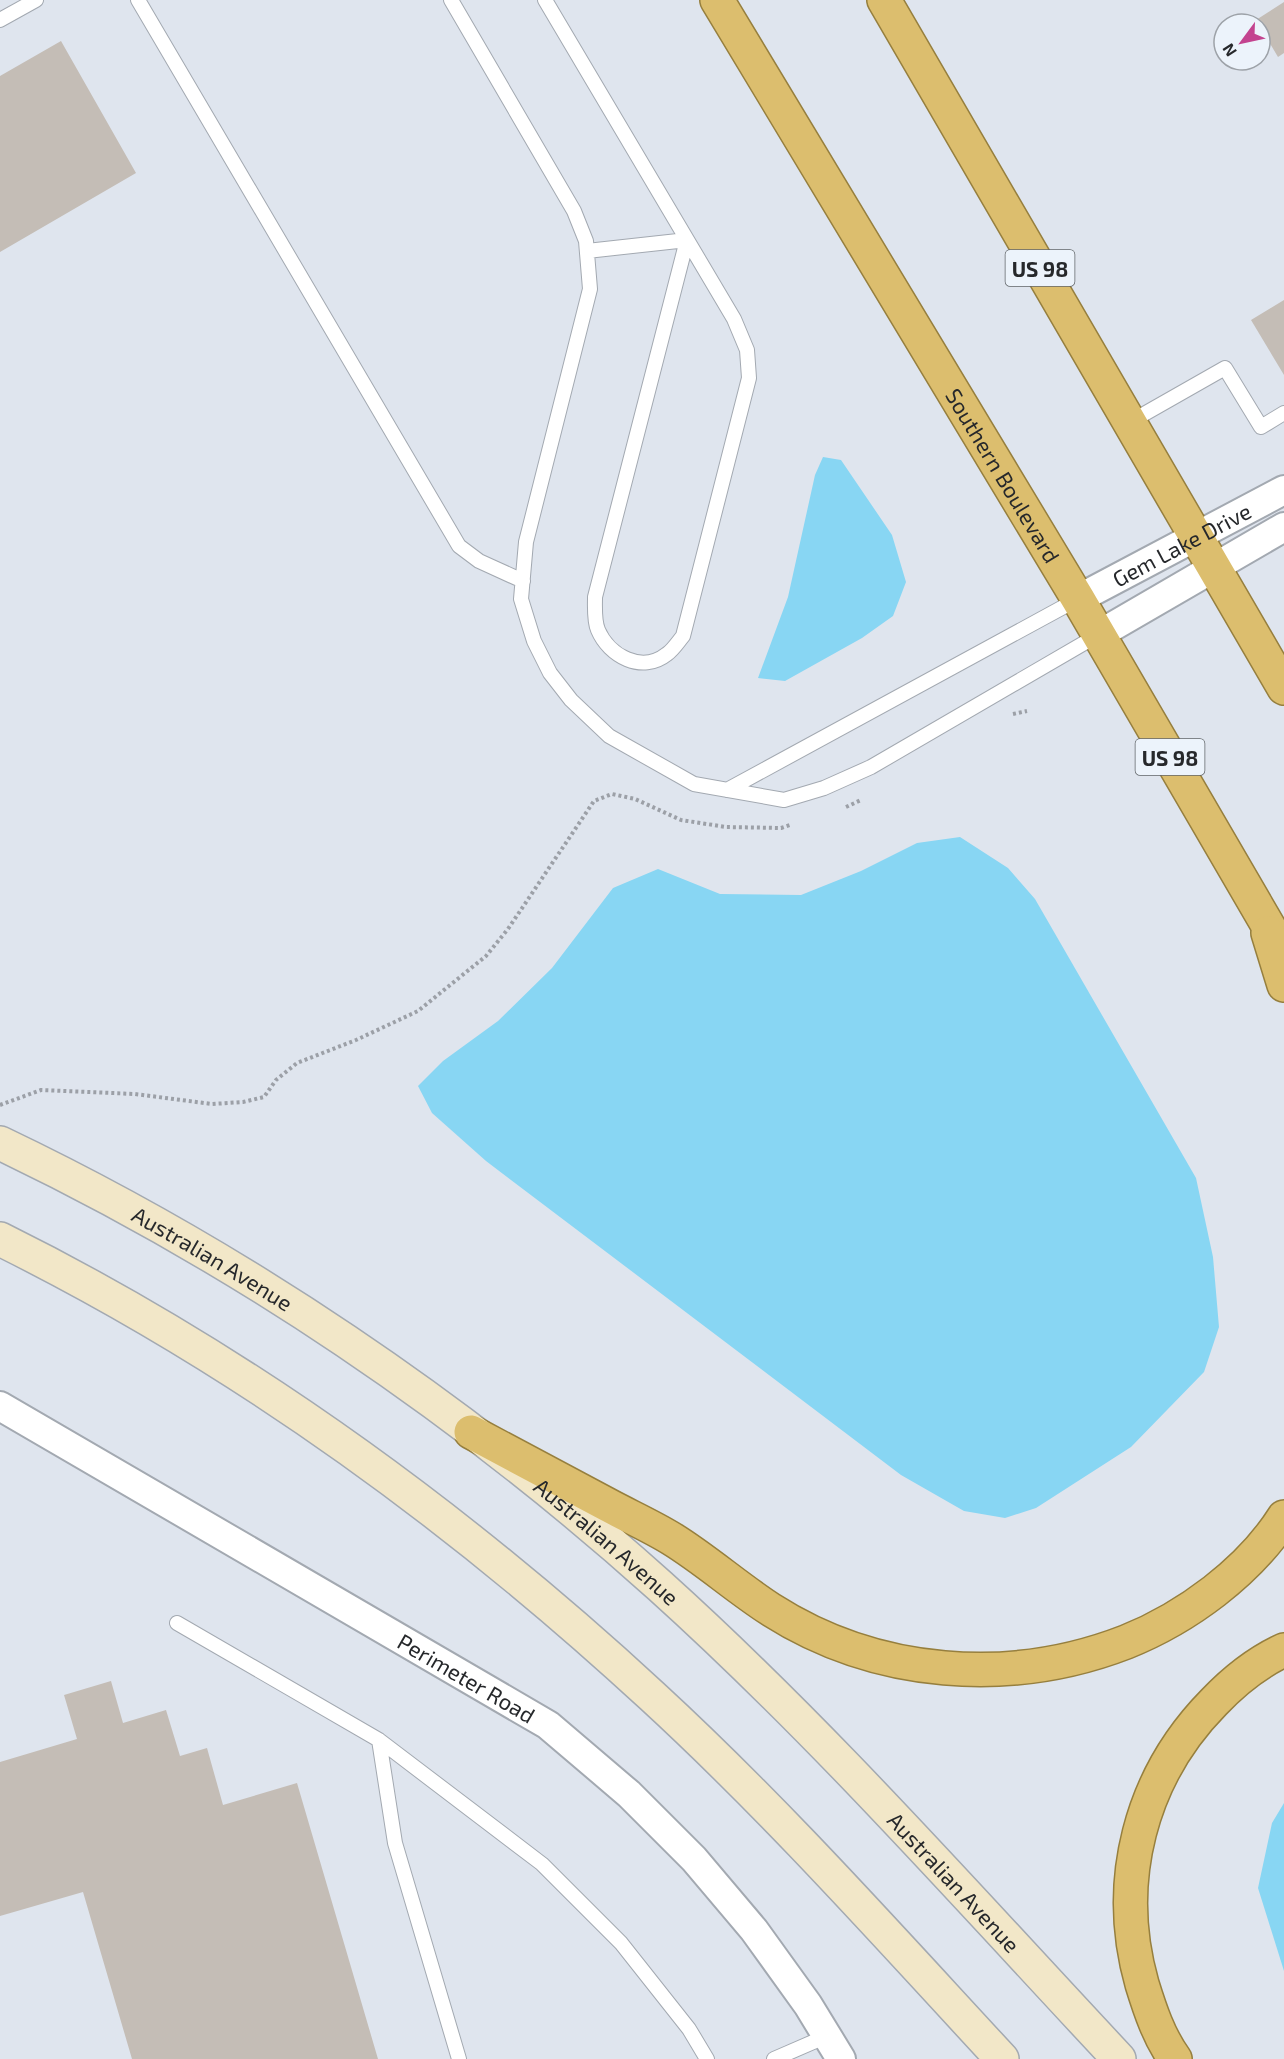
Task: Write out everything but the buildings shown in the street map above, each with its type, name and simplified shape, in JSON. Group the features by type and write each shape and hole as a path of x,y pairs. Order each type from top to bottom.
{"highway":[{"name":"Southern Boulevard","path":"717,0 1078,599 1284,953"},
{"name":"US 98","path":"884,0 1284,688"},
{"path":"1262,914 1284,985"},
{"path":"471,1432 671,1539 771,1609 804,1628 856,1649 920,1666 997,1670 1033,1667 1106,1650 1143,1635 1175,1618 1231,1576 1260,1548 1284,1517"},
{"path":"1175,2059 1147,2000 1133,1946 1130,1895 1134,1850 1156,1784 1186,1733 1227,1689 1251,1670 1284,1650"}],"main road":[{"name":"Australian Avenue","path":"0,1143 118,1203 334,1334 471,1432 612,1545 749,1670 845,1768 1119,2059"},
{"path":"0,1239 124,1305 269,1395 377,1470 473,1541 566,1618 654,1698 741,1782 1002,2059"}],"street":[{"name":"Gem Lake Drive","path":"1078,599 1284,490"},
{"name":"Gem Lake Drive","path":"1098,635 1284,527"},
{"name":"Perimeter Road","path":"0,1406 548,1725 629,1794 694,1859 754,1930 834,2048"}],"lane":[{"path":"0,20 36,0"},
{"path":"138,0 459,546 479,561 523,581"},
{"path":"451,0 574,211 587,250 590,289 526,542 521,599 534,641 549,673 571,700 609,736 651,762 694,784 784,800 824,788 871,767 1098,635"},
{"path":"545,0 734,319 747,350 749,378 682,636 667,655 645,664 629,661 610,649 597,628 595,597 687,240"},
{"path":"587,250 687,240"},
{"path":"1130,422 1224,368 1261,427 1284,413"},
{"path":"727,790 1078,599"},
{"path":"177,1623 379,1740 542,1864 621,1942 689,2029 707,2059"},
{"path":"379,1740 395,1843 459,2059"},
{"path":"774,2059 834,2048"}],"path":[{"path":"1003,716 1027,711"},
{"path":"0,1105 41,1090 135,1094 212,1104 243,1102 264,1097 276,1080 297,1063 356,1040 418,1011 486,956 508,929 594,801 612,794 635,799 681,820 726,827 781,828 792,825"},
{"path":"843,808 863,799"}],"water":[{"path":"823,457 841,460 892,535 906,582 893,616 862,638 785,681 758,678 788,597 815,475"},
{"path":"960,837 1008,868 1035,899 1196,1178 1213,1257 1219,1327 1204,1372 1131,1447 1036,1508 1005,1518 964,1511 901,1475 486,1161 432,1113 418,1086 443,1061 498,1021 552,968 613,888 658,869 720,894 801,895 861,871 917,843"},
{"path":"1284,1803 1284,1971 1258,1888 1272,1823"}]}
